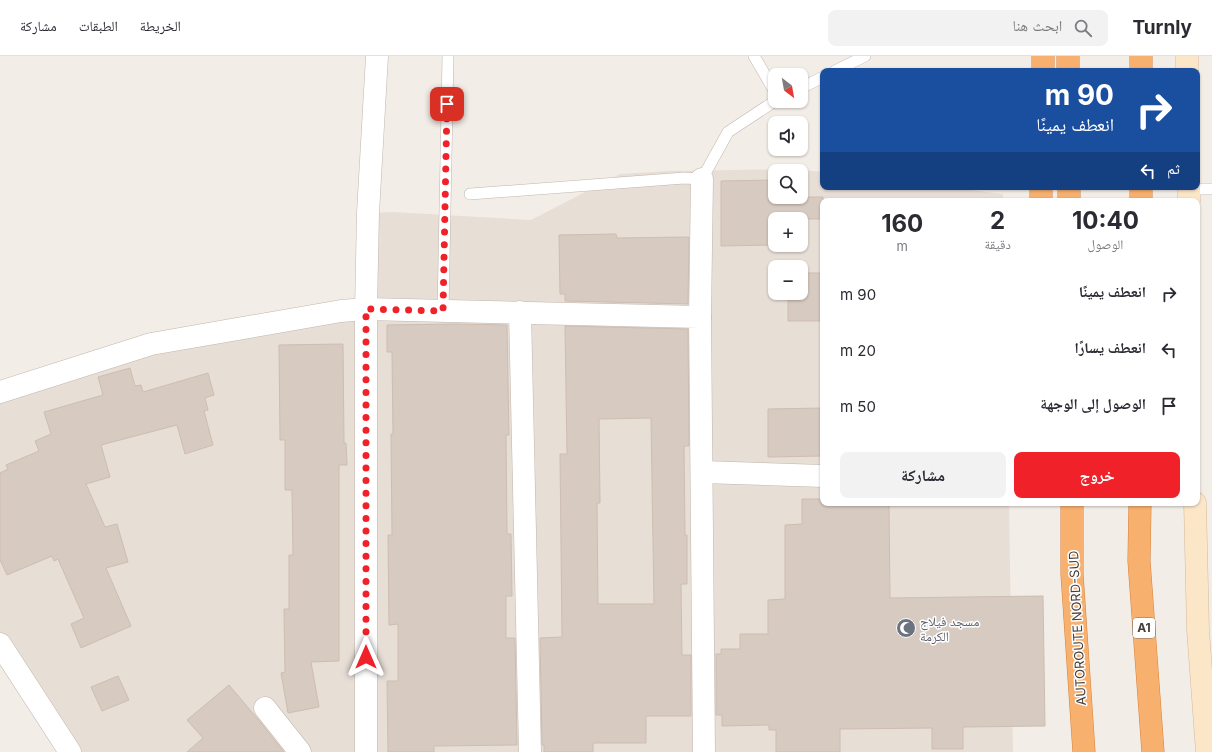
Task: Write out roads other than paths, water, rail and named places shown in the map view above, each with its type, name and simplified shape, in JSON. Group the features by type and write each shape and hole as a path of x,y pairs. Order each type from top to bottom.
{"highway":[{"path":"1043,56 1043,68"},
{"path":"1068,56 1068,68"},
{"path":"1141,56 1141,68"},
{"name":"AUTOROUTE NORD-SUD","path":"1072,506 1072,574 1084,752"},
{"name":"A1","path":"1140,506 1139,561 1153,752"}],"main road":[{"path":"1187,56 1187,68"},
{"path":"1195,506 1198,630 1207,752"}],"street":[{"path":"366,752 366,309 368,213 377,56"},
{"path":"702,179 700,316 704,752"},
{"path":"0,392 151,344 341,311 366,309 700,316"},
{"path":"520,312 530,752"},
{"path":"702,472 820,476"},
{"path":"0,644 70,752"},
{"path":"265,708 300,752"}],"lane":[{"path":"443,311 448,56"},
{"path":"754,56 768,80"},
{"path":"841,68 865,56"},
{"path":"808,84 820,78"},
{"path":"470,194 684,178 702,179 728,132 768,106"},
{"path":"1189,192 1212,188"}],"place":[{"name":"مسجد فيلاج الكرمة","path":"906,628"}]}
